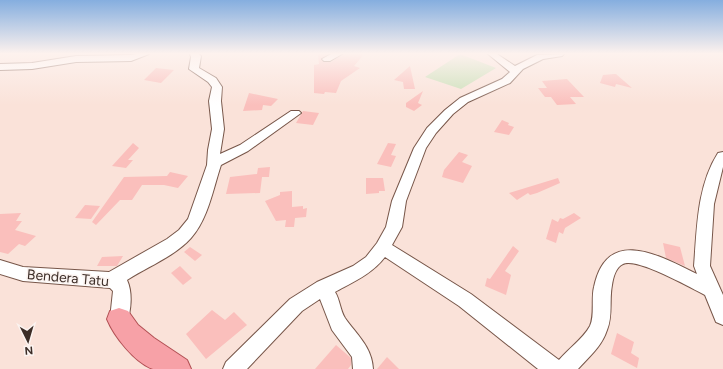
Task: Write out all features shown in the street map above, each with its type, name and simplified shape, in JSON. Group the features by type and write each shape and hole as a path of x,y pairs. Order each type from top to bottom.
{"main road":[{"name":"Bendera Tatu","path":"119,319 123,329 159,358 178,369"}],"street":[{"path":"111,280 173,244 185,234 194,222 201,205 214,163 214,150 218,129 214,101 216,87 212,80 196,71"},
{"path":"233,369 296,305 323,288 359,271 372,262 383,248 394,227 399,201 409,175 420,148 431,131 464,100 506,81 514,71"},
{"path":"214,163 244,148 295,113"},
{"path":"723,156 716,168 707,204 702,266 723,316"},
{"path":"383,248 414,266 465,300 554,369"},
{"path":"564,369 597,332 601,323 600,293 604,280 612,262 621,257 632,257 655,263 712,290"},
{"name":"Bendera Tatu","path":"0,267 22,274 111,280 120,284 122,291 119,319"},
{"path":"323,288 332,304 334,316 340,327 359,349 364,362 364,369"}],"green space":[{"path":"434,71 491,71 461,89 425,77"}],"building":[{"path":"153,71 173,71 161,83 144,80"},
{"path":"314,71 355,71 341,81 336,93 314,93"},
{"path":"404,71 411,71 415,89 404,89 403,82 394,80"},
{"path":"616,74 632,88 616,84 615,87 600,83 603,75"},
{"path":"567,79 584,97 570,97 576,104 557,105 551,97 545,97 538,88 547,88 542,81"},
{"path":"423,91 418,103 422,105 414,111 406,107 406,103"},
{"path":"249,93 278,99 271,106 263,105 262,110 243,111"},
{"path":"303,111 319,113 313,125 296,123"},
{"path":"502,120 509,123 508,125 514,127 509,135 494,132"},
{"path":"133,143 139,148 128,160 133,160 126,168 112,166"},
{"path":"388,143 396,144 391,155 396,156 391,167 377,164"},
{"path":"459,152 468,155 462,162 472,166 463,183 442,177 444,170"},
{"path":"270,167 269,177 262,177 260,193 226,194 230,177 257,174 258,168"},
{"path":"170,172 188,176 178,188 164,185 142,185 132,200 120,200 96,225 92,222 124,177 167,176"},
{"path":"366,178 383,178 385,191 366,194"},
{"path":"558,178 560,183 537,193 530,195 528,193 517,200 509,193"},
{"path":"292,191 292,207 303,206 303,209 307,208 306,217 295,218 294,227 285,227 286,220 276,221 265,201 280,195 280,192"},
{"path":"85,205 100,206 91,219 75,218"},
{"path":"21,213 16,221 22,221 15,230 36,236 25,246 19,244 8,254 0,252 0,214"},
{"path":"574,213 581,218 565,228 563,234 559,232 556,243 546,239 552,219 558,222 560,218 563,219"},
{"path":"663,243 680,247 685,266 666,258"},
{"path":"513,246 519,251 505,271 511,275 506,295 485,286 487,278 490,279"},
{"path":"190,247 202,255 195,261 184,252"},
{"path":"123,256 117,266 97,266 102,257"},
{"path":"180,266 192,278 183,285 171,273"},
{"path":"212,310 225,320 234,312 247,325 206,359 186,334"},
{"path":"617,333 634,342 631,353 639,358 637,368 611,354"},
{"path":"336,345 351,358 351,365 348,369 315,369"},
{"path":"387,357 399,369 377,369"}]}
